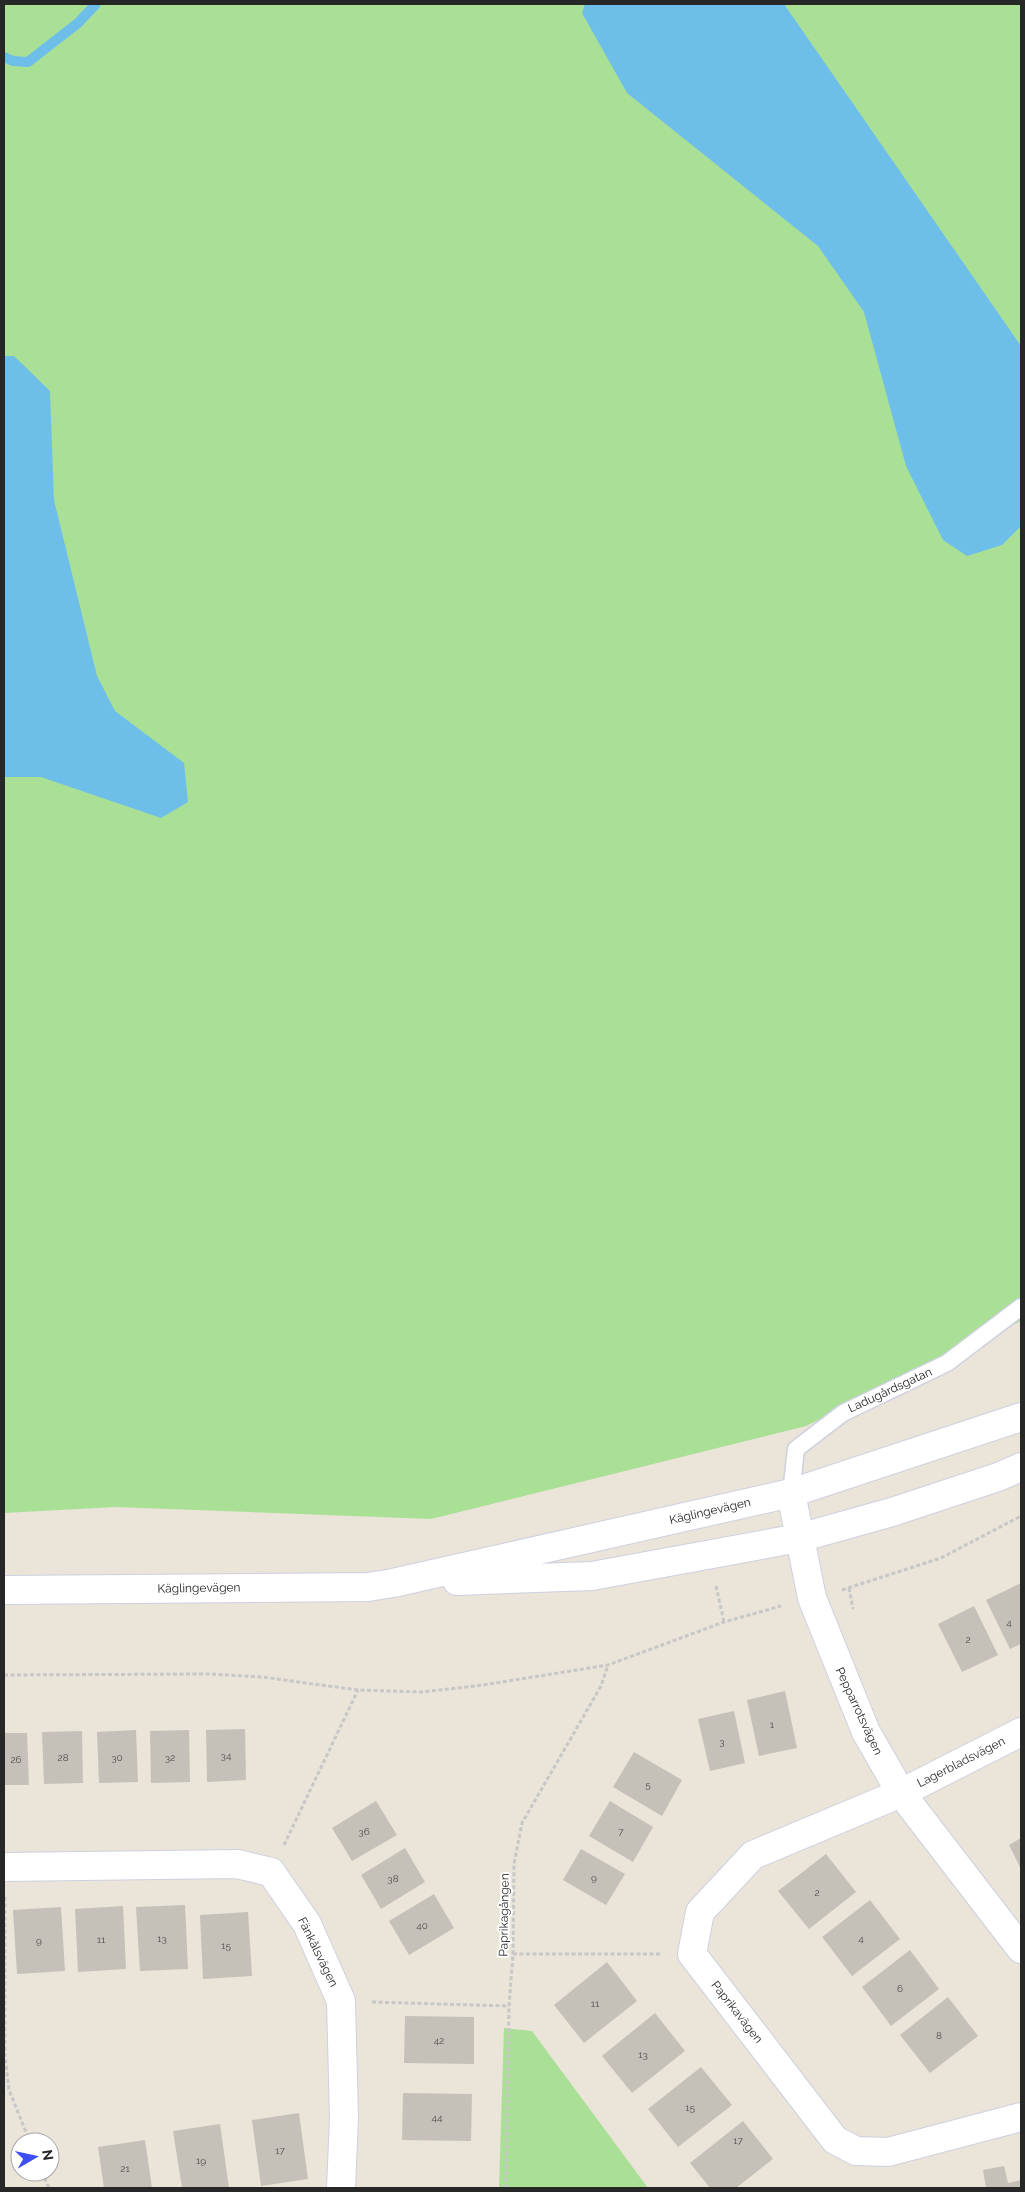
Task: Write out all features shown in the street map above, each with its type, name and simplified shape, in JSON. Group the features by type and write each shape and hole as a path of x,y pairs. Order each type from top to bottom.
{"street":[{"name":"Käglingevägen","path":"4,1590 368,1587 393,1583 790,1494 1021,1417"},
{"name":"Käglingevägen","path":"393,1583 592,1576 799,1538 892,1512 998,1477 1021,1467"},
{"name":"Pepparrotsvägen","path":"790,1494 812,1598 866,1732 901,1793 1021,1949"},
{"name":"Lagerbladsvägen","path":"901,1793 1021,1732"},
{"path":"692,1954 700,1912 753,1855 901,1793"},
{"path":"4,1867 237,1864 272,1872"},
{"name":"Fänkålsvägen","path":"272,1872 307,1924 341,2000 344,2118 341,2188"},
{"name":"Paprikavägen","path":"692,1954 835,2140 856,2151 888,2152 1021,2117"}],"lane":[{"name":"Ladugårdsgatan","path":"790,1494 796,1449 843,1413 947,1363 1021,1307"}],"path":[{"path":"4,1675 211,1674 262,1677 358,1690 422,1692 483,1685 608,1665 724,1622 867,1584 941,1558 1021,1516"},
{"name":"Paprikagången","path":"506,2188 514,1864 522,1823 601,1686 608,1665"},
{"path":"272,1872 358,1690"},
{"path":"4,1867 5,2056 9,2090 26,2132"},
{"path":"513,1954 692,1954"},
{"path":"341,2000 509,2006"}],"green space":[{"path":"4,4 1021,4 1021,1321 806,1426 431,1519 116,1507 4,1513"},
{"path":"504,2028 532,2031 648,2188 499,2188"}],"water":[{"path":"585,4 784,4 1021,346 1021,526 1002,545 967,556 943,540 906,466 864,312 818,246 627,93 582,13"},
{"path":"4,356 14,356 50,391 54,500 97,676 115,711 184,763 188,802 161,818 41,777 4,777"}],"building":[{"path":"1021,1583 1021,1644 1010,1649 986,1600"},
{"path":"974,1606 998,1655 962,1672 938,1624"},
{"path":"785,1691 797,1748 759,1756 747,1700"},
{"path":"734,1711 745,1763 710,1771 698,1719"},
{"path":"245,1729 246,1780 207,1782 206,1730"},
{"path":"136,1730 138,1782 99,1783 97,1732"},
{"path":"189,1730 190,1782 151,1783 150,1731"},
{"path":"82,1731 83,1783 44,1784 42,1732"},
{"path":"4,1733 27,1733 29,1785 4,1785"},
{"path":"634,1752 682,1780 662,1816 613,1787"},
{"path":"376,1801 397,1835 352,1861 332,1828"},
{"path":"610,1801 653,1827 633,1862 589,1836"},
{"path":"1021,1838 1021,1869 1009,1845"},
{"path":"405,1848 425,1882 381,1909 361,1875"},
{"path":"581,1849 625,1874 606,1905 563,1880"},
{"path":"826,1854 856,1892 809,1929 778,1891"},
{"path":"434,1894 454,1928 409,1955 389,1921"},
{"path":"870,1900 900,1939 852,1976 822,1937"},
{"path":"185,1905 188,1969 140,1971 136,1907"},
{"path":"123,1906 126,1969 78,1972 75,1909"},
{"path":"61,1907 65,1971 17,1974 13,1910"},
{"path":"248,1912 252,1976 203,1979 200,1915"},
{"path":"910,1950 939,1989 891,2026 862,1987"},
{"path":"607,1962 637,2001 584,2043 554,2005"},
{"path":"948,1997 978,2036 930,2073 900,2035"},
{"path":"655,2013 685,2051 632,2093 602,2056"},
{"path":"405,2016 474,2017 474,2064 404,2063"},
{"path":"701,2067 732,2105 678,2147 648,2109"},
{"path":"403,2093 472,2094 471,2141 402,2140"},
{"path":"299,2113 308,2179 261,2186 252,2120"},
{"path":"743,2121 773,2159 736,2188 710,2188 690,2163"},
{"path":"220,2124 229,2188 182,2188 173,2131"},
{"path":"145,2140 152,2188 104,2188 98,2147"},
{"path":"1004,2166 1008,2183 1021,2180 1021,2188 986,2188 983,2170"}],"waterway":[{"path":"4,57 13,61 28,62 78,23 96,4"}]}
